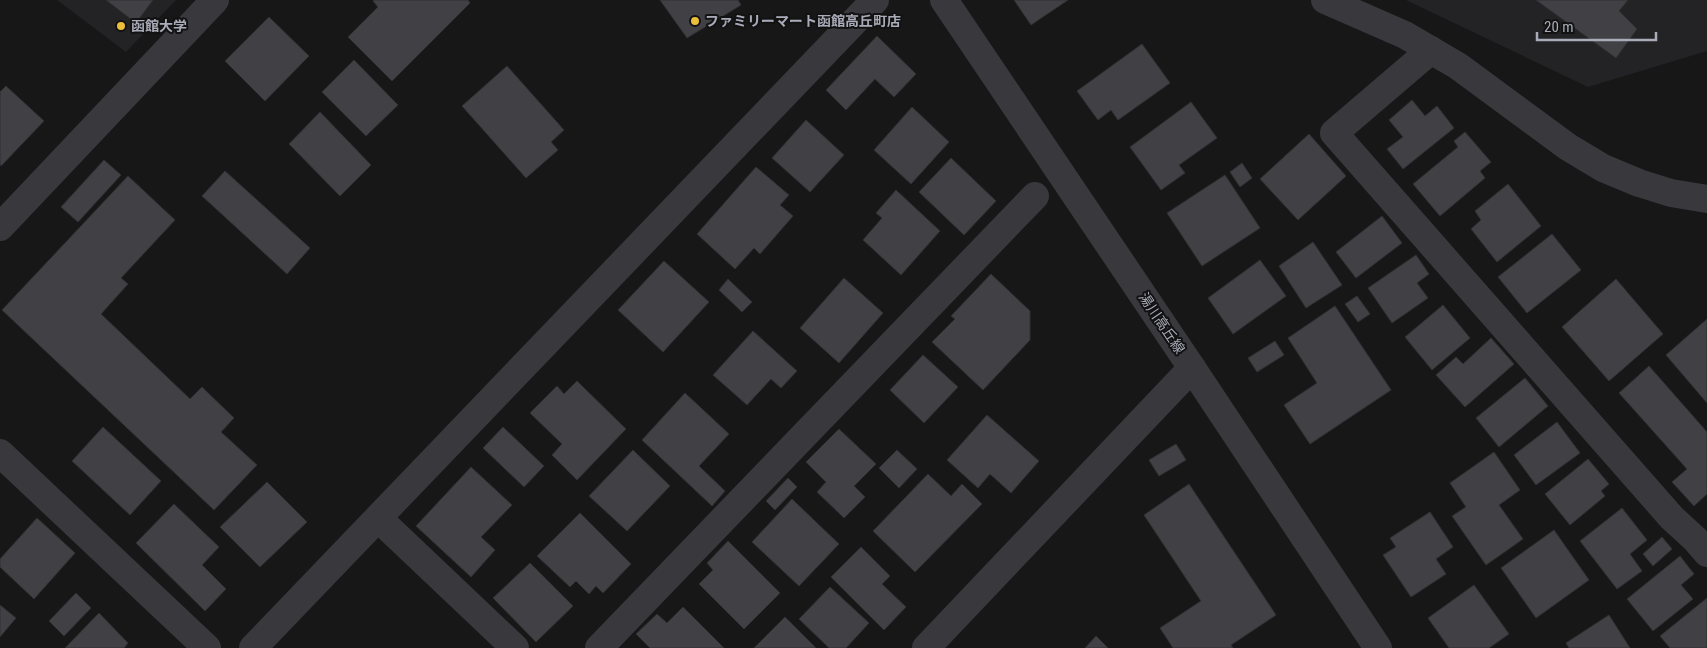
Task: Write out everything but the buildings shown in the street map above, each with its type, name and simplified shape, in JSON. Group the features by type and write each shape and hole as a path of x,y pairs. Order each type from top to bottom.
{"street":[{"path":"0,227 215,0"},
{"path":"253,648 875,0"},
{"name":"湯川高丘線","path":"944,0 1378,648"},
{"path":"1325,0 1405,35 1458,66 1568,147 1603,168 1639,183 1707,200"},
{"path":"1431,50 1334,133 1672,518 1703,540"},
{"path":"599,648 1035,196"},
{"path":"926,648 1192,368"},
{"path":"0,453 207,648"},
{"path":"378,518 515,648"}],"shaded area":[{"name":"函館大学","path":"57,0 176,0 126,52"},
{"path":"1406,0 1707,0 1707,51 1588,87"}],"place":[{"name":"ファミリーマート函館高丘町店","path":"695,21"},
{"name":"函館大学","path":"121,26"}]}
